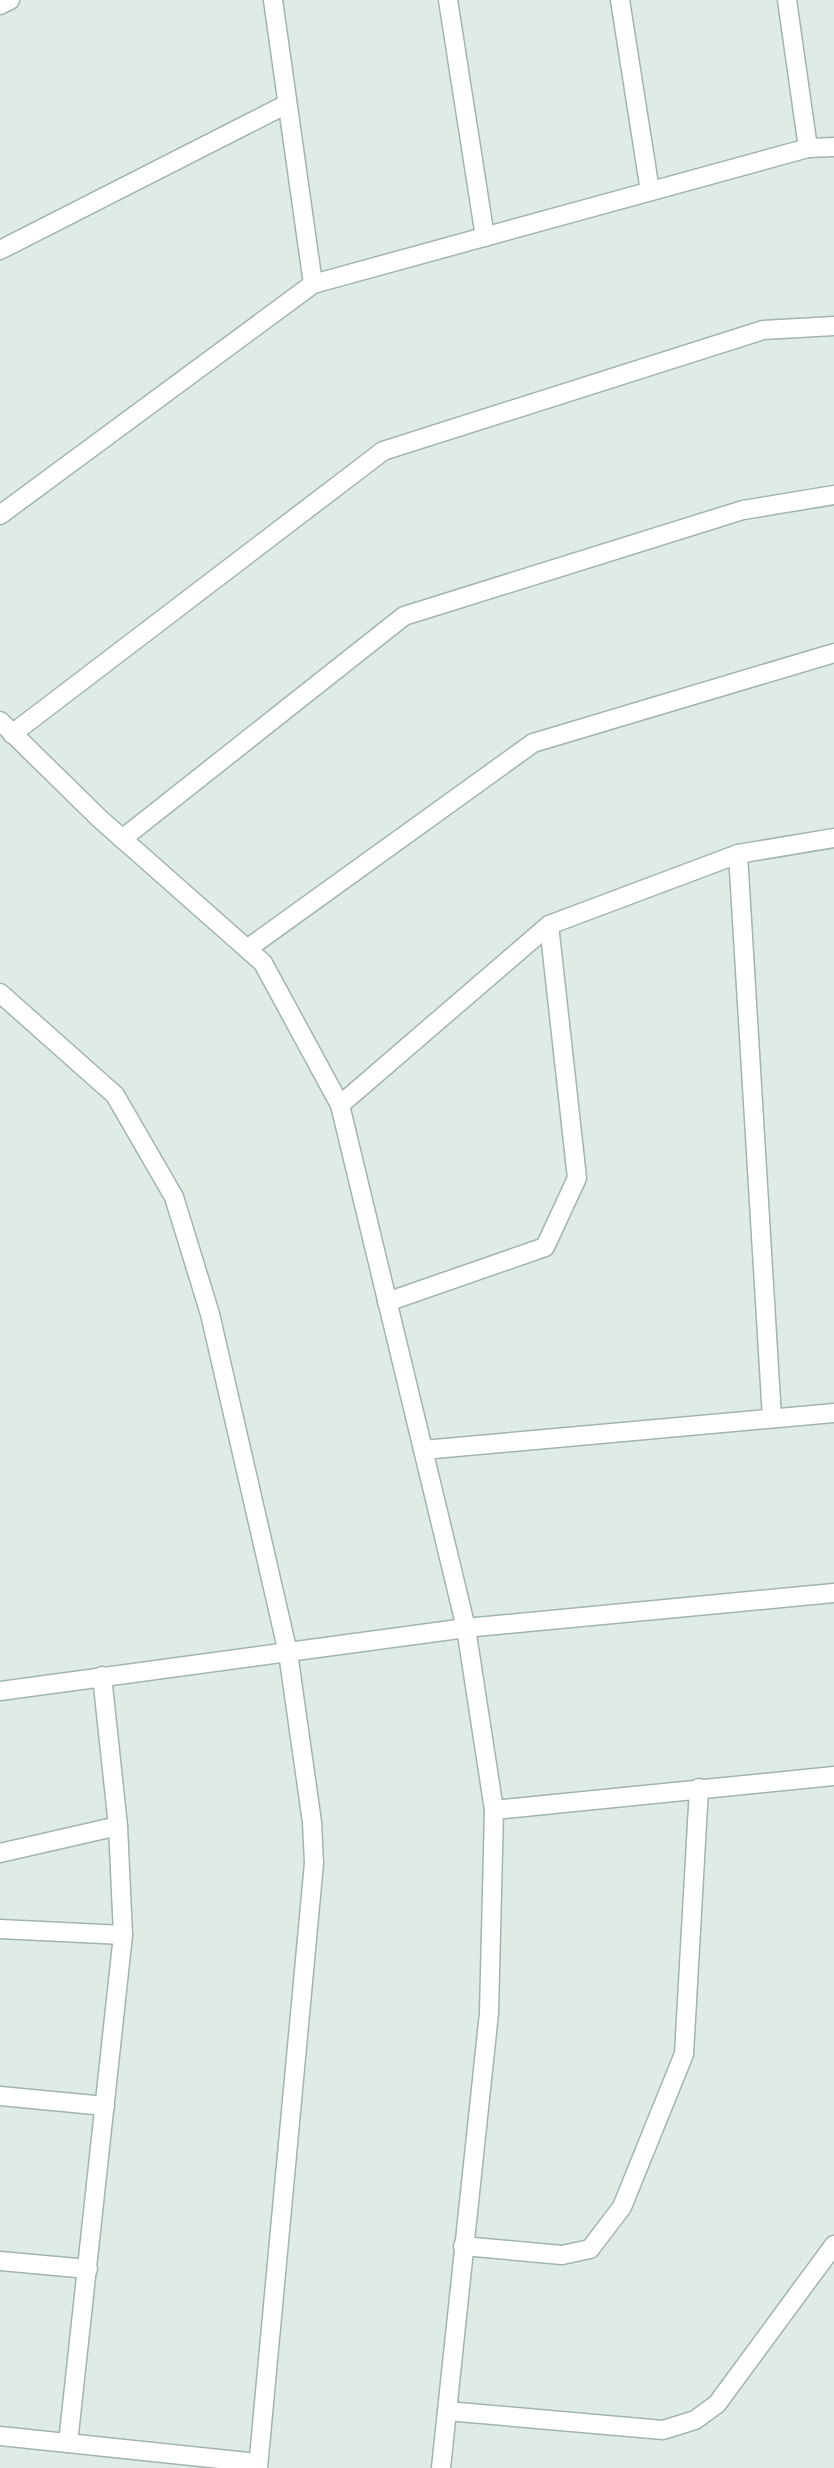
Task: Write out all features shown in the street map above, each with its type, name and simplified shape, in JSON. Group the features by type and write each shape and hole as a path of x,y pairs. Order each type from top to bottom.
{"street":[{"path":"0,5 10,0"},
{"path":"273,0 313,284"},
{"path":"448,0 485,237"},
{"path":"620,0 650,191"},
{"path":"788,0 808,148"},
{"path":"0,250 287,104"},
{"path":"0,515 313,284 808,148 834,147"},
{"path":"441,2468 489,2013 494,1810 466,1628 340,1105 263,963 122,839 6,728 383,451 763,330 834,326"},
{"path":"122,839 404,616 743,510 834,495"},
{"path":"247,949 534,743 834,653"},
{"path":"340,1105 549,926 738,854 834,838"},
{"path":"738,854 772,1418"},
{"path":"387,1302 545,1247 577,1178 549,926"},
{"path":"0,993 115,1095 174,1197 210,1314 288,1653 312,1822 314,1863 258,2466 0,2436"},
{"path":"423,1450 834,1413"},
{"path":"0,1690 466,1628 834,1593"},
{"path":"68,2444 123,1935 118,1826 102,1676"},
{"path":"494,1810 834,1776"},
{"path":"463,2246 562,2255 590,2249 622,2207 684,2054 699,1788"},
{"path":"0,1853 118,1826"},
{"path":"0,1929 123,1935"},
{"path":"0,2096 105,2106"},
{"path":"447,2411 663,2430 695,2420 717,2404 834,2245"},
{"path":"0,2261 88,2269"}]}
